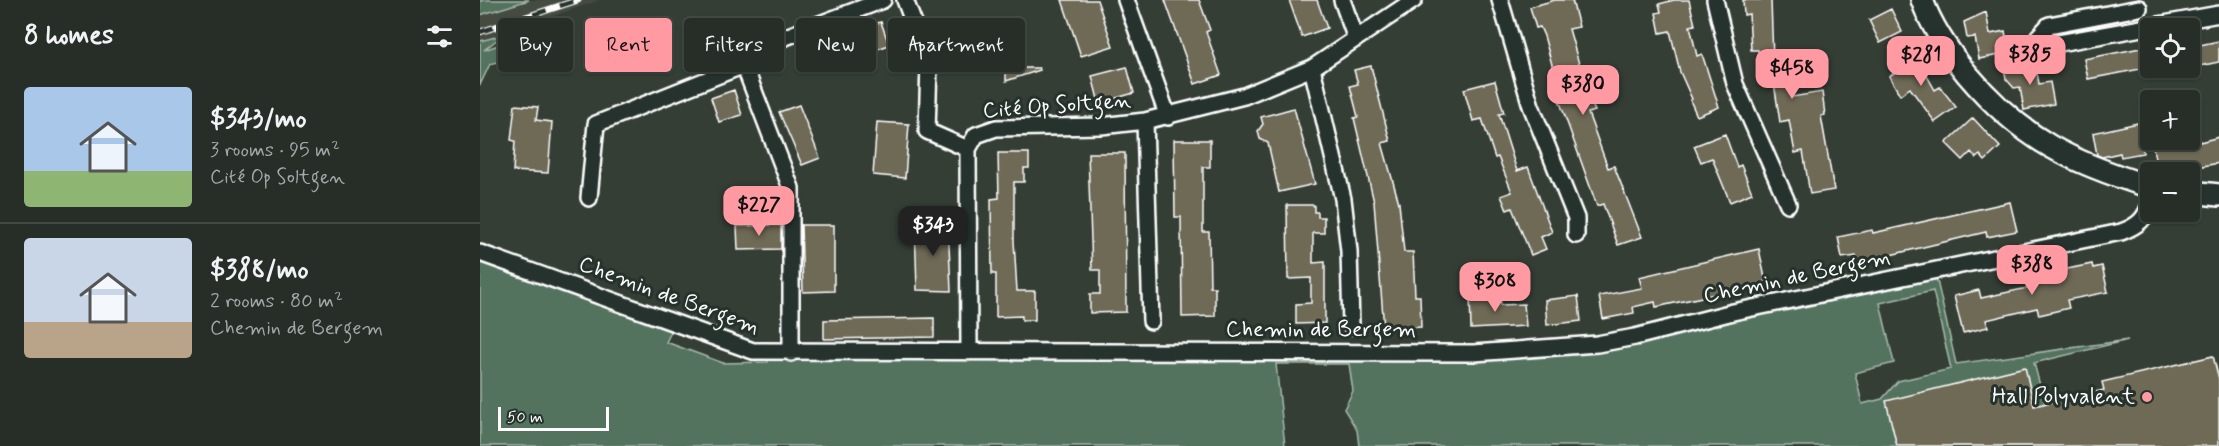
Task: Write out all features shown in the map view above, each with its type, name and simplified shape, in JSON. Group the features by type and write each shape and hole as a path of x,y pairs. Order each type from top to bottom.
{"main road":[{"path":"1922,0 1929,19 1950,54 1991,102 2015,124 2072,159 2140,184"},
{"path":"2200,193 2219,195"}],"street":[{"path":"784,38 883,0"},
{"path":"905,0 929,64 927,130 968,149"},
{"name":"Cité Op Soltgen","path":"1126,0 1168,117"},
{"path":"1342,0 1356,39"},
{"name":"Cité Op Soltgen","path":"969,352 968,149 976,135 996,128 1101,126 1145,121 1244,96 1312,68 1414,0"},
{"path":"1500,0 1530,106 1576,218 1576,235"},
{"path":"1715,0 1735,84 1788,204"},
{"path":"2138,4 2049,25 2038,37 2048,45 2140,29"},
{"path":"2197,18 2219,14"},
{"path":"1312,68 1343,199 1349,251 1351,326"},
{"path":"589,198 596,124 726,72"},
{"path":"747,72 790,188 791,353"},
{"name":"Cité Op Soltgen","path":"1145,121 1151,321"},
{"name":"Chemin de Bergem","path":"480,253 753,351 791,353 1474,353 1597,344 1733,312 2121,232 2138,226 2141,222"}],"shaded area":[{"path":"529,0 600,0 547,18 498,18 498,35 480,41 480,15"}],"green space":[{"path":"529,0 480,15 480,1"},
{"path":"498,36 498,39 484,50 498,45 498,62 490,64 480,85 480,41"},
{"path":"480,260 672,330 666,342 723,363 768,362 765,344 963,343 969,352 1543,349 1935,272 1956,364 2128,340 2034,363 2056,446 1359,446 1357,430 1344,409 1353,391 1349,364 1276,364 1285,446 480,446","holes":["1933,291 1951,369 1898,381 1882,399 1862,404 1855,373 1894,363 1880,303"]}],"building":[{"path":"1062,0 1097,0 1113,46 1081,56"},
{"path":"1165,0 1199,0 1210,30 1206,32 1221,75 1195,84"},
{"path":"1289,0 1317,0 1327,28 1302,37"},
{"path":"1555,0 1572,0 1579,27 1569,29 1585,85 1589,83 1596,103 1592,104 1595,111 1588,113 1608,168 1614,166 1642,237 1618,245 1603,204 1597,206 1557,94 1560,93 1544,36 1540,27 1536,28 1530,7"},
{"path":"1674,0 1689,0 1695,25 1690,26 1697,56 1702,54 1719,107 1697,116 1680,72 1670,31 1660,33 1656,13 1661,12 1659,4"},
{"path":"1743,0 1771,0 1773,60 1786,58 1792,97 1822,92 1825,115 1821,116 1834,190 1810,194 1803,151 1795,153 1789,120 1780,122 1774,83 1763,85 1758,50 1751,50 1749,14 1744,15"},
{"path":"1891,9 1902,32 1880,43 1869,20"},
{"path":"1986,12 1990,34 2005,31 2009,53 1979,59 1975,37 1967,38 1964,22"},
{"path":"881,22 888,45 876,50 876,23"},
{"path":"2219,41 2219,62 2200,66 2200,45"},
{"path":"2140,48 2140,69 2088,79 2084,59"},
{"path":"1913,51 1935,90 1940,87 1956,107 1935,122 1910,88 1900,95 1889,76 1899,70 1894,62"},
{"path":"2035,62 2039,84 2050,82 2054,104 2024,110 2020,87 2014,88 2006,79 2004,67"},
{"path":"1371,66 1390,141 1382,143 1399,203 1404,252 1413,252 1415,296 1420,296 1421,327 1384,329 1374,202 1354,118 1358,117 1350,86 1358,84 1354,70"},
{"path":"1127,67 1134,93 1099,103 1092,76"},
{"path":"1025,68 1039,68 1040,70 1006,81 1006,72 1025,72"},
{"path":"1495,81 1504,113 1499,114 1517,171 1528,167 1552,232 1541,237 1546,249 1531,255 1512,208 1507,210 1501,196 1512,192 1498,157 1495,158 1482,119 1473,121 1464,89"},
{"path":"734,90 742,115 719,122 711,98"},
{"path":"515,105 538,107 536,120 552,122 548,173 513,171 515,141 511,140"},
{"path":"799,105 820,158 802,165 779,112"},
{"path":"1294,108 1315,184 1279,192 1268,143 1260,139 1258,131 1263,124 1261,117"},
{"path":"1973,118 2000,147 1985,161 1980,155 1976,158 1971,152 1963,160 1946,143"},
{"path":"877,122 909,124 905,178 873,175"},
{"path":"2138,123 2140,150 2143,153 2121,157 2120,153 2102,157 2097,155 2093,133"},
{"path":"1725,134 1737,167 1741,165 1752,193 1730,202 1712,158 1701,162 1694,146"},
{"path":"2219,137 2219,163 2200,166 2200,162 2156,162 2154,150 2200,150 2200,142"},
{"path":"1174,140 1210,140 1210,167 1203,167 1203,232 1209,232 1210,287 1215,287 1215,316 1182,317 1181,217 1175,217"},
{"path":"998,153 1029,153 1029,168 1024,168 1024,182 1014,182 1014,241 1017,291 1035,291 1035,320 1022,320 1022,316 996,317 996,274 992,274 991,199 999,198"},
{"path":"1088,153 1125,153 1126,312 1090,313 1090,294 1100,294 1100,270 1092,270"},
{"path":"2010,202 2017,231 1987,237 1986,232 1857,263 1856,256 1842,258 1838,237 1872,230 1873,233"},
{"path":"1287,205 1314,205 1314,212 1318,212 1318,217 1324,217 1324,233 1313,233 1313,263 1325,262 1325,323 1296,324 1296,304 1311,303 1311,278 1288,279"},
{"path":"948,222 951,291 917,290 915,224"},
{"path":"781,225 781,249 738,250 737,226"},
{"path":"801,225 834,225 834,291 803,292"},
{"path":"1759,249 1766,283 1656,307 1655,302 1633,307 1634,313 1603,319 1599,296 1642,288 1639,277"},
{"path":"2092,264 2093,268 2102,266 2108,292 2067,300 2069,308 2039,315 2037,308 1986,320 1988,327 1963,333 1954,296 1979,290 1981,298 2032,287 2030,274 2047,271 2048,273"},
{"path":"1500,294 1501,305 1524,304 1526,326 1471,329 1470,295"},
{"path":"1578,296 1581,321 1547,325 1545,300"},
{"path":"934,318 934,337 824,339 824,320"},
{"path":"2213,356 2219,379 2219,446 1897,446 1886,401 2025,367 2034,406 2104,390 2102,382"}],"railway":[{"path":"480,32 578,0"}],"place":[{"name":"Hall Polyvalent","path":"2147,397"}]}
